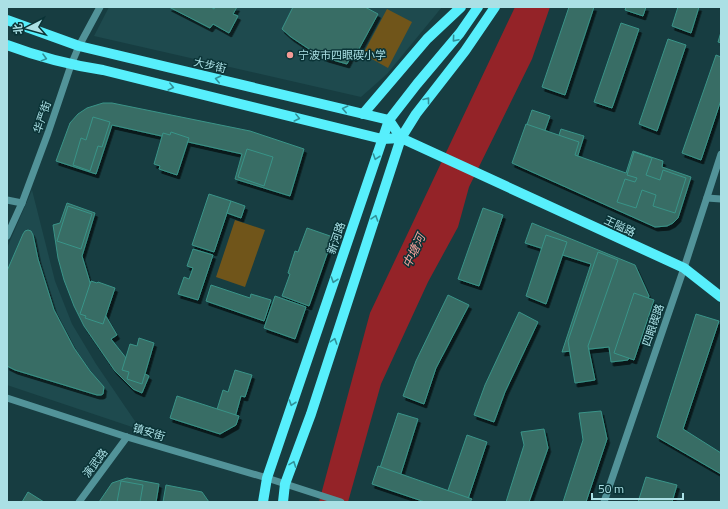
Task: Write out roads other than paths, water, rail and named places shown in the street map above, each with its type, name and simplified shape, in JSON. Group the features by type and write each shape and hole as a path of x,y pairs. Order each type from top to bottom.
{"main road":[{"path":"363,114 427,39 461,7"},
{"name":"新河路","path":"263,502 267,478 389,120 460,33 478,7"},
{"path":"283,502 285,484 311,414 401,138 416,114 465,51 495,7"},
{"name":"大步街","path":"7,20 79,46 389,120"},
{"path":"7,46 36,56 71,65 103,70 382,139 401,138"},
{"path":"389,120 401,138"},
{"name":"王隘路","path":"401,138 684,268 721,297"}],"street":[{"name":"华严街","path":"7,236 22,203 71,65 79,46 100,7"},
{"name":"四眼碶路","path":"604,502 684,268 721,154"},
{"path":"707,198 721,199"},
{"path":"7,200 22,203"},
{"name":"镇安街","path":"7,398 127,437 267,478 341,502"},
{"name":"演武路","path":"79,502 127,437"}],"water":[{"name":"中塘河","path":"515,7 550,7 532,59 469,187 458,227 428,282 381,384 348,502 319,502 370,313"}],"place":[{"name":"宁波市四眼碶小学","path":"290,55"}]}
